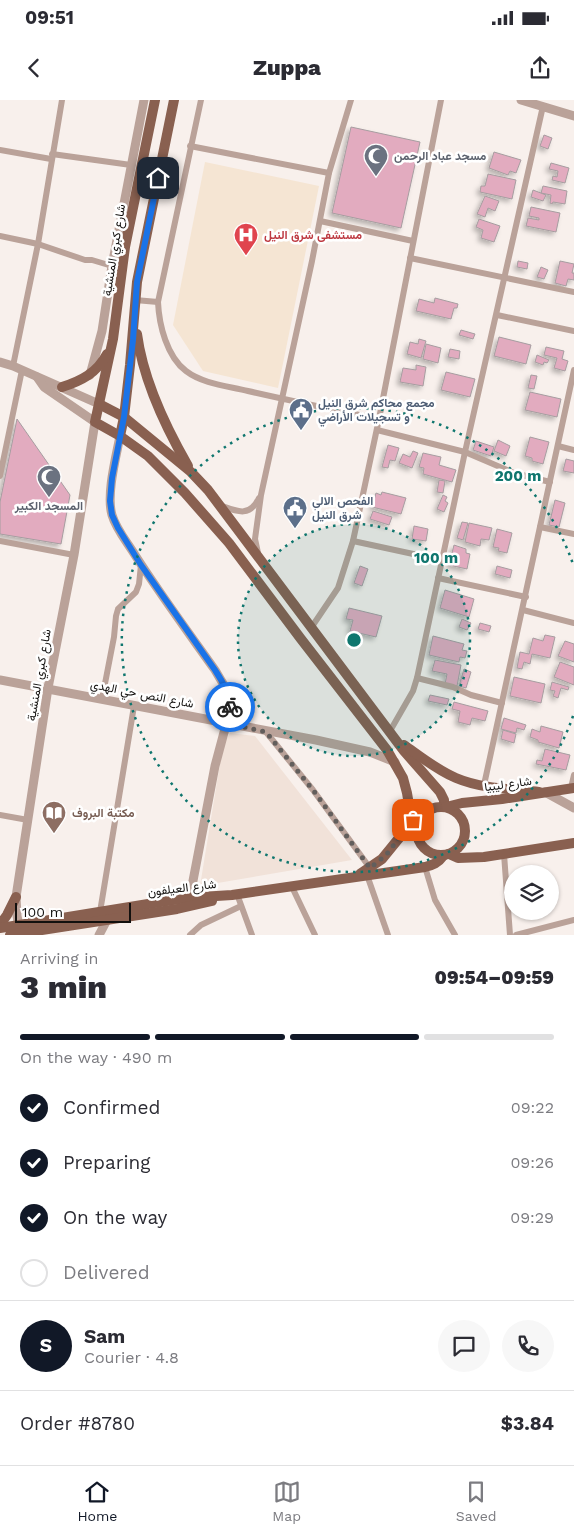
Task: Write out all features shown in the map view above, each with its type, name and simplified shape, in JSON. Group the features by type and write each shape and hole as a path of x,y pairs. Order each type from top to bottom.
{"main road":[{"name":"شارع كبري المنشية","path":"95,422 113,339 125,247 155,100"},
{"path":"120,436 124,417 133,340 135,300 142,255 174,100"},
{"path":"134,311 142,361 150,384 175,444 191,472"},
{"path":"62,387 90,375 102,364 113,339"},
{"path":"99,404 124,417 191,472 220,505 417,767 440,792 445,807"},
{"path":"95,422 120,436 156,464 229,542 301,639 381,740 395,762 405,784 411,817 417,825 416,833 422,847 435,855 446,855 464,859 574,843"},
{"path":"398,741 447,774 465,781 542,792"},
{"name":"شارع ليبيا","path":"445,807 573,788"},
{"path":"235,895 292,887 365,873 425,867 435,864 460,846 464,840 465,826 458,814 445,807 438,807 426,812 417,825 404,832 386,855 365,873"},
{"name":"شارع العيلفون","path":"104,916 177,909 235,895"},
{"name":"شارع العيلفون","path":"0,926 17,932 186,898 235,895"},
{"path":"0,926 16,897"}],"street":[{"path":"0,476 62,100"},
{"path":"90,375 102,331 112,266 144,100"},
{"path":"201,100 158,302 158,314 165,340 174,356 186,370 201,379 379,420"},
{"path":"258,556 255,539 261,495 329,174 351,100"},
{"path":"311,628 338,588 353,541 379,420 441,100"},
{"path":"522,100 574,116"},
{"path":"390,731 417,678 441,560 543,106"},
{"path":"190,146 329,174"},
{"path":"0,150 131,165"},
{"path":"320,222 413,240"},
{"path":"0,236 38,244 86,260 112,266"},
{"path":"410,258 574,292"},
{"path":"135,300 158,302"},
{"path":"497,315 574,331"},
{"path":"0,362 99,404"},
{"path":"484,785 574,370"},
{"path":"37,377 44,387 95,422"},
{"name":"شارع كبري المنشية","path":"17,932 16,897 48,688 74,555 95,422"},
{"path":"377,430 465,452 514,473 550,482"},
{"path":"120,436 112,478 110,501 112,515 141,565 215,670 229,698 230,710 215,766 192,886 186,898 177,909"},
{"path":"558,446 574,450"},
{"path":"220,505 239,511 248,511 253,508 261,495"},
{"path":"540,527 574,534"},
{"path":"0,541 74,555"},
{"path":"353,541 441,560"},
{"path":"102,699 118,609 136,592 141,565"},
{"path":"438,578 526,597"},
{"path":"523,610 574,623"},
{"path":"417,678 453,686 471,695 502,703"},
{"name":"شارع النص حي الهدي","path":"0,680 266,732 308,738 358,749 395,762"},
{"path":"99,935 104,916 134,706"},
{"path":"266,732 313,790 365,873 388,935"},
{"path":"573,788 574,775"},
{"path":"542,792 574,808"},
{"path":"0,815 28,820"},
{"path":"504,854 510,935"},
{"path":"425,867 435,900 455,935"},
{"path":"292,887 315,935"},
{"path":"235,895 252,935"},
{"path":"190,935 201,924 241,906"},
{"path":"516,935 532,933 574,920"}],"shaded area":[{"name":"مستشفى شرق النيل","path":"205,162 319,186 278,388 203,371 173,325"},
{"path":"230,733 255,736 352,860 200,886 223,745"}],"building":[{"name":"مسجد عباد الرحمن","path":"351,127 420,142 401,228 332,213"},
{"path":"544,135 552,138 548,149 540,146"},
{"path":"494,152 521,160 516,173 510,171 508,175 489,168"},
{"path":"551,163 569,168 565,183 552,180 553,176 557,177 558,171 549,169"},
{"path":"488,174 516,180 512,199 480,192 481,186 485,186"},
{"path":"543,186 567,191 565,204 550,203 551,195 541,193"},
{"path":"533,190 546,195 543,201 531,197"},
{"path":"485,196 499,201 495,211 488,208 485,217 477,214"},
{"path":"531,207 560,213 556,232 526,226 528,218 539,220 539,218 529,216"},
{"path":"479,219 500,226 494,242 481,238 483,230 476,227"},
{"path":"518,261 528,263 527,269 517,267"},
{"path":"560,261 574,264 572,273 574,273 574,280 568,279 566,286 555,283"},
{"path":"541,267 548,270 544,279 537,277"},
{"path":"435,298 458,304 457,308 454,308 451,319 416,311 419,299 434,303"},
{"path":"461,330 475,334 473,339 459,335"},
{"path":"499,337 531,345 526,364 494,356"},
{"path":"419,339 426,341 421,358 407,354 410,342 418,344"},
{"path":"426,344 441,348 438,363 423,359"},
{"path":"546,347 564,351 562,359 568,361 565,371 554,368 557,358 544,355"},
{"path":"450,349 460,351 459,359 448,357"},
{"path":"537,355 549,360 547,363 544,362 543,365 535,362"},
{"path":"416,365 426,367 423,386 400,382 403,368 416,370"},
{"path":"446,372 475,379 470,397 441,390"},
{"path":"531,375 537,376 534,389 528,388"},
{"path":"530,392 561,399 557,417 525,410"},
{"path":"17,419 70,495 61,544 0,534 0,502"},
{"path":"530,437 549,442 543,464 532,461 532,458 525,456"},
{"path":"498,440 510,446 506,456 494,451"},
{"path":"476,441 494,447 491,456 473,450"},
{"path":"388,445 399,448 395,461 390,460 388,468 382,467"},
{"path":"413,451 418,453 412,468 399,463 403,454 410,457"},
{"path":"423,453 441,457 439,465 456,470 452,482 423,474 424,468 419,467"},
{"path":"566,459 574,461 574,473 563,471"},
{"path":"439,480 445,481 443,493 437,492"},
{"path":"382,492 406,498 401,514 372,507 376,493 381,495"},
{"path":"443,495 447,497 445,501 448,503 444,512 437,509"},
{"path":"555,500 565,503 559,527 549,525"},
{"path":"373,511 392,517 389,525 370,519"},
{"path":"462,522 468,523 463,540 457,538"},
{"path":"469,523 492,528 489,540 481,539 480,546 465,542"},
{"path":"414,526 428,529 426,541 412,539"},
{"path":"497,529 512,533 507,553 498,551 499,548 493,547"},
{"path":"454,545 466,549 466,553 470,554 467,569 449,565"},
{"path":"360,566 368,569 362,586 354,583"},
{"path":"497,566 512,570 510,578 495,574"},
{"path":"445,590 474,599 469,617 440,608"},
{"path":"349,608 382,616 376,637 350,631 353,620 346,619"},
{"path":"462,619 471,623 467,630 459,627"},
{"path":"480,623 491,626 489,632 478,629"},
{"path":"545,635 555,637 550,658 532,654 530,664 524,662 522,669 517,668 520,652 529,654 533,638 543,641"},
{"path":"433,636 464,644 462,650 467,651 465,658 460,657 459,662 429,655"},
{"path":"565,641 574,644 574,662 558,656"},
{"path":"435,660 461,665 457,686 445,684 447,674 432,671"},
{"path":"560,662 574,667 574,685 554,677"},
{"path":"464,669 471,672 466,688 459,686"},
{"path":"514,677 545,684 541,703 510,696"},
{"path":"552,682 569,687 568,690 561,688 558,698 553,696 555,691 550,690"},
{"path":"430,695 449,699 447,705 428,701"},
{"path":"454,702 488,711 485,721 472,718 470,725 458,722 460,711 452,709"},
{"path":"504,718 526,725 524,730 517,728 516,733 501,729"},
{"path":"541,726 563,732 559,748 538,742 538,740 530,737 532,729 540,732"},
{"path":"503,730 516,734 514,743 501,739"},
{"path":"545,749 570,755 566,770 536,764 537,760 542,761"}],"way so far":[{"path":"230,707 226,723 266,732 313,790 370,868 386,855 404,832 417,825 413,820"}],"place":[{"name":"مسجد عباد الرحمن","path":"376,177"},
{"name":"مستشفى شرق النيل","path":"246,256"},
{"name":"مجمع محاكم شرق النيل و تسجيلات الأراضي","path":"301,431"},
{"name":"المسجد الكبير","path":"49,498"},
{"name":"الفحص الالي شرق النيل","path":"295,529"},
{"name":"مكتبة البروف","path":"54,834"}],"route":[{"path":"158,178 137,282 133,340 124,417 112,478 110,501 112,515 118,528 141,565 215,670 225,687 230,707"}]}
